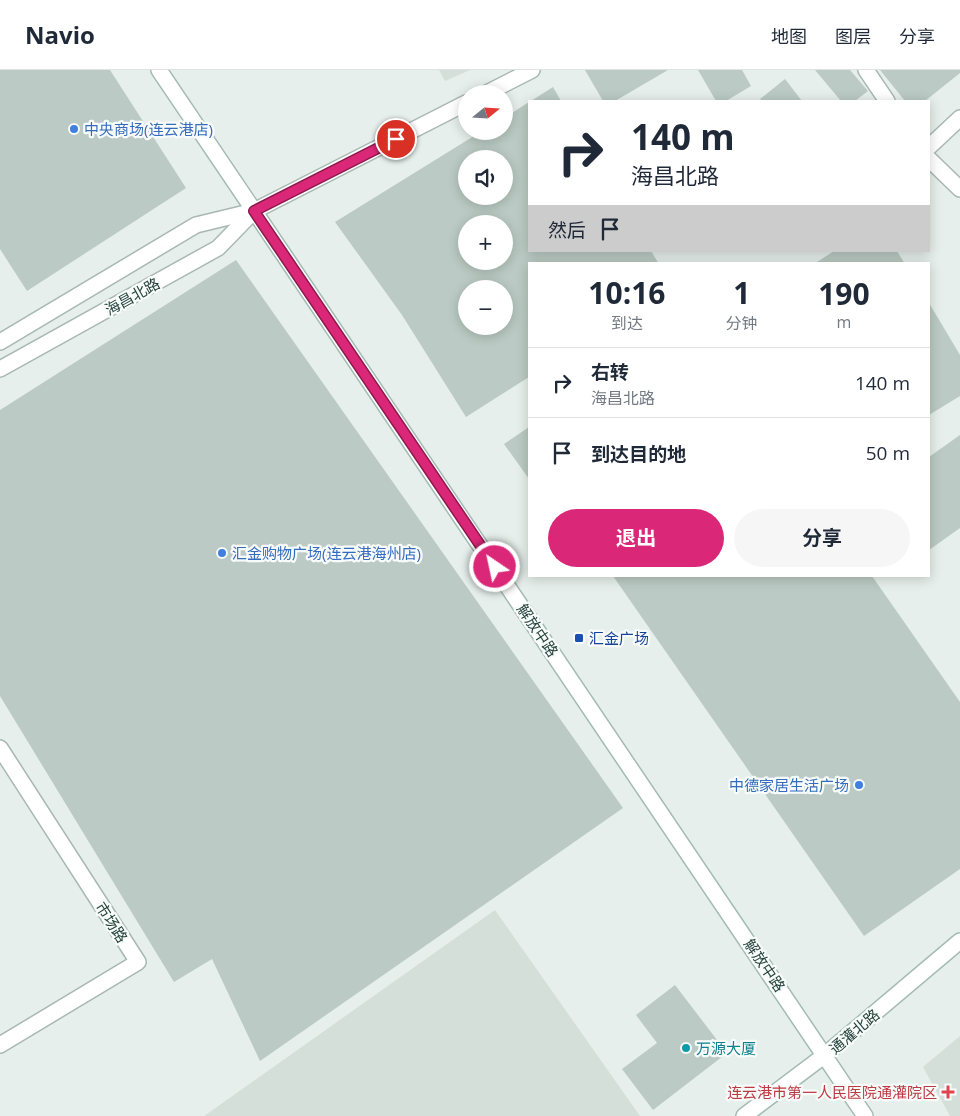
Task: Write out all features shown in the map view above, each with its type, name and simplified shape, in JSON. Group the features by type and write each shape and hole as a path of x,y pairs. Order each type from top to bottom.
{"main road":[{"name":"解放中路","path":"159,70 826,1055 865,1116"},
{"path":"503,85 532,70"},
{"path":"866,70 886,100"},
{"name":"海昌北路","path":"0,342 196,225 254,211 458,107"},
{"path":"930,146 960,118"},
{"path":"930,160 960,189"},
{"name":"海昌北路","path":"0,369 218,248 254,211"},
{"name":"市场路","path":"0,748 138,962 0,1045"},
{"name":"通灌北路","path":"744,1116 826,1055 960,941"}],"shaded area":[{"path":"439,70 470,70 445,81"},
{"path":"495,910 640,1116 204,1116 207,1114"},
{"name":"连云港市第一人民医院通灌院区","path":"960,1036 960,1116 950,1116 923,1067"}],"building":[{"name":"中央商场(连云港店)","path":"0,70 110,70 186,188 27,291 0,249"},
{"path":"585,70 668,70 617,100 602,100"},
{"path":"698,70 742,70 751,86 728,100 715,100"},
{"path":"815,70 850,70 868,91 856,100 840,100"},
{"path":"880,70 960,70 960,73 926,100 904,100"},
{"path":"785,79 801,100 761,100"},
{"path":"553,87 560,100 533,100"},
{"path":"528,103 528,252 652,252 658,262 528,262 528,378 466,417 402,315 335,222 467,140 513,140 513,112"},
{"path":"832,252 898,252 904,262 817,262"},
{"name":"汇金购物广场(连云港海州店)","path":"236,260 623,808 260,1061 212,959 174,982 0,696 0,410"},
{"path":"930,305 960,355 960,396 930,414"},
{"path":"528,428 528,478 504,444"},
{"path":"960,435 960,528 930,549 930,456"},
{"name":"中德家居生活广场","path":"614,577 873,577 960,702 960,869 864,936"},
{"name":"万源大厦","path":"675,985 727,1053 653,1110 622,1069 657,1043 636,1015"}],"place":[{"name":"中央商场(连云港店)","path":"74,129"},
{"name":"汇金购物广场(连云港海州店)","path":"222,553"},
{"name":"汇金广场","path":"579,638"},
{"name":"中德家居生活广场","path":"859,785"},
{"name":"万源大厦","path":"686,1048"},
{"name":"连云港市第一人民医院通灌院区","path":"948,1092"}],"route":[{"path":"396,139 254,211 495,567"}]}
